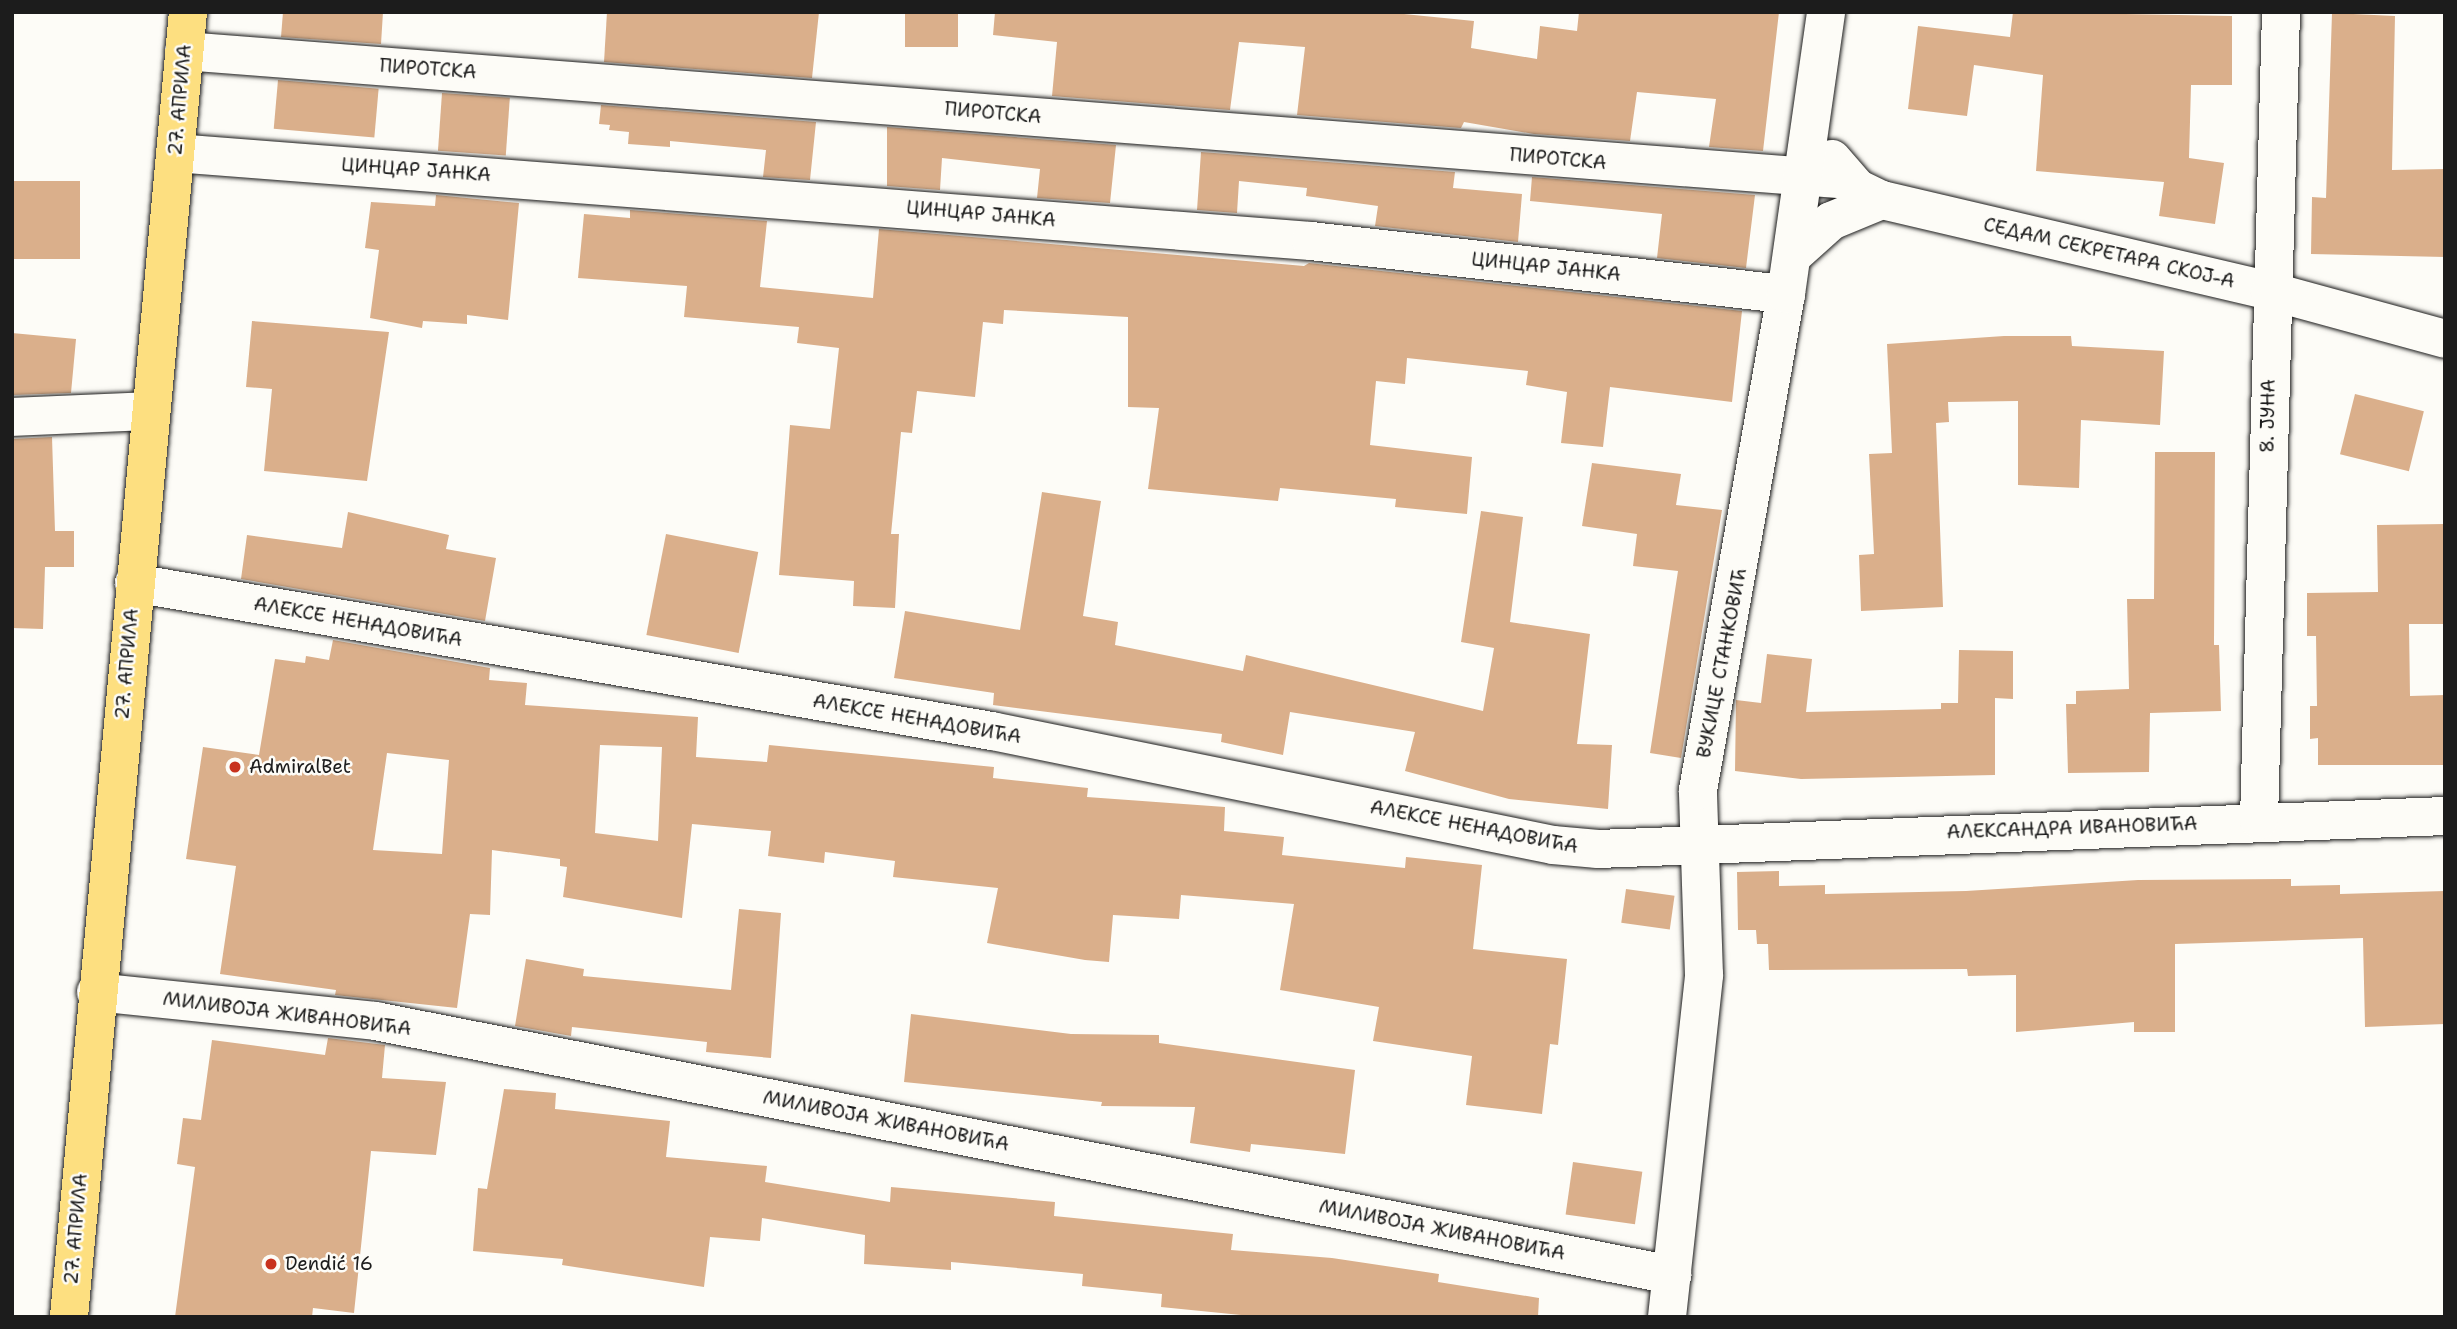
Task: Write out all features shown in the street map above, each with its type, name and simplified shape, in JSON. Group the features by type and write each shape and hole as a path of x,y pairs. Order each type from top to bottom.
{"main road":[{"name":"27. АПРИЛА","path":"69,1317 96,992 188,12"}],"street":[{"name":"ВУКИЦЕ СТАНКОВИЋ","path":"1667,1317 1704,975 1698,790 1786,294 1826,12"},
{"name":"8. ЈУНА","path":"2259,820 2270,291 2281,12"},
{"name":"ПИРОТСКА","path":"184,51 1802,179 1848,180"},
{"name":"СЕДАМ СЕКРЕТАРА СКОЈ-А","path":"1812,116 1823,145 1848,180 1882,200 2270,291 2445,339"},
{"name":"ЦИНЦАР ЈАНКА","path":"175,153 1311,241 1786,294"},
{"path":"1791,256 1830,221 1882,200"},
{"path":"12,417 151,411"},
{"name":"АЛЕКСЕ НЕНАДОВИЋА","path":"134,583 992,732 1553,845 1598,849 1699,844"},
{"name":"АЛЕКСАНДРА ИВАНОВИЋА","path":"1699,844 2259,820 2445,816"},
{"name":"МИЛИВОЈА ЖИВАНОВИЋА","path":"96,992 376,1021 1672,1275"}],"building":[{"path":"283,12 383,12 381,44 281,37"},
{"path":"607,12 819,12 812,78 604,62"},
{"path":"905,12 958,12 958,47 905,47"},
{"path":"995,12 1384,12 1474,21 1471,48 1537,59 1540,26 1577,31 1579,12 1779,12 1763,151 1709,147 1716,99 1637,92 1630,141 1534,134 1464,122 1461,128 1297,115 1305,47 1239,42 1230,110 1052,96 1057,42 993,35"},
{"path":"2013,12 2232,16 2232,85 2191,85 2189,158 2224,163 2215,224 2159,216 2164,182 2036,171 2043,75 1974,65 1967,116 1908,109 1918,26 2010,37"},
{"path":"2332,13 2395,16 2392,170 2445,169 2445,257 2311,254 2312,197 2326,198"},
{"path":"278,80 379,89 374,138 274,129"},
{"path":"442,93 510,98 506,156 438,151"},
{"path":"601,105 816,122 810,180 763,177 766,150 670,141 670,147 628,144 629,132 609,130 610,125 599,124"},
{"path":"887,127 1116,145 1110,203 1037,198 1040,169 942,158 940,190 887,186"},
{"path":"1201,152 1455,172 1453,188 1522,194 1518,242 1375,226 1378,206 1306,196 1307,188 1239,181 1237,213 1197,210"},
{"path":"1532,177 1755,195 1746,268 1657,258 1662,214 1530,201"},
{"path":"12,181 80,181 80,259 12,259"},
{"path":"436,195 519,203 508,320 467,315 467,324 423,321 422,328 370,318 379,250 365,248 371,202 435,206"},
{"path":"630,210 767,221 760,287 873,298 879,229 1304,266 1309,263 1742,311 1732,402 1610,387 1603,447 1561,443 1567,392 1526,385 1528,371 1407,358 1405,384 1376,381 1370,445 1472,457 1467,514 1395,507 1396,499 1280,488 1278,501 1148,489 1159,408 1128,407 1128,317 1004,310 1003,324 983,322 975,397 917,391 912,433 901,432 891,534 899,534 895,608 853,606 854,581 779,575 790,425 830,429 839,348 797,343 799,327 684,317 687,286 578,278 584,214 630,218"},
{"path":"252,321 389,332 367,481 264,471 272,389 246,387"},
{"path":"12,333 76,339 71,393 12,395"},
{"path":"2004,336 2071,336 2072,346 2164,351 2160,425 2081,420 2079,488 2018,485 2018,401 1948,402 1949,422 1936,423 1943,607 1861,611 1859,555 1874,554 1869,454 1892,453 1887,344"},
{"path":"2355,394 2424,411 2409,471 2340,454"},
{"path":"52,437 55,531 74,531 74,567 45,567 43,629 12,628 12,439"},
{"path":"2155,452 2215,452 2214,645 2219,645 2221,711 2150,713 2149,772 2068,773 2066,704 2076,704 2076,691 2129,689 2127,599 2154,599"},
{"path":"1592,463 1681,474 1676,505 1722,510 1681,758 1650,753 1678,571 1633,566 1637,534 1582,526"},
{"path":"1042,492 1101,501 1083,616 1118,622 1115,645 1243,671 1246,655 1483,711 1494,648 1461,642 1481,511 1523,517 1510,622 1590,634 1577,744 1612,745 1608,809 1509,799 1405,771 1415,732 1290,712 1283,755 1221,742 1222,734 993,705 994,693 894,678 905,611 1020,630"},
{"path":"348,512 449,535 446,549 496,558 485,621 241,579 247,535 342,548"},
{"path":"2445,524 2445,624 2409,624 2410,696 2445,695 2445,765 2318,765 2318,738 2310,739 2310,706 2317,706 2316,636 2307,636 2307,593 2378,592 2377,525"},
{"path":"666,534 758,552 739,653 646,635"},
{"path":"333,640 490,668 489,680 527,683 525,705 698,717 696,757 767,762 769,745 994,767 993,778 1088,788 1087,797 1225,807 1224,831 1284,837 1282,855 1405,868 1406,857 1482,865 1473,949 1567,959 1558,1045 1550,1044 1542,1114 1466,1105 1472,1056 1373,1041 1379,1007 1280,990 1294,904 1181,895 1179,919 1113,915 1109,962 1085,960 987,943 998,888 893,877 895,861 825,852 824,863 768,856 771,831 692,824 682,918 563,897 567,867 560,866 560,859 492,850 490,915 470,914 457,1008 335,995 336,990 220,974 236,866 186,859 203,747 259,755 275,659 305,663 306,656 329,660","holes":["600,745 662,747 658,841 595,833","387,753 449,760 442,854 373,850"]},
{"path":"1959,650 2013,651 2013,699 1995,698 1995,775 1801,779 1735,771 1736,700 1761,703 1767,654 1812,659 1806,712 1941,709 1941,703 1958,703"},
{"path":"1779,871 1779,886 1825,885 1825,894 1966,891 2138,880 2291,879 2291,886 2340,885 2340,894 2445,891 2445,1024 2365,1027 2363,938 2175,944 2175,1032 2134,1032 2134,1022 2016,1032 2016,975 1968,976 1967,969 1769,970 1768,944 1757,944 1756,930 1738,930 1737,872"},
{"path":"1626,889 1675,896 1670,929 1621,923"},
{"path":"739,909 781,913 771,1058 706,1052 707,1042 572,1027 571,1036 515,1026 526,959 584,969 583,976 731,990"},
{"path":"911,1014 1071,1034 1159,1035 1159,1043 1355,1070 1345,1154 1251,1144 1250,1152 1190,1143 1195,1107 1101,1106 1102,1102 904,1082"},
{"path":"328,1038 385,1045 382,1078 446,1082 436,1155 371,1151 354,1313 313,1308 312,1317 175,1317 195,1167 177,1164 183,1118 201,1120 212,1040 325,1055"},
{"path":"504,1089 556,1093 555,1109 670,1121 666,1157 767,1166 765,1182 890,1202 891,1187 1055,1202 1054,1216 1233,1234 1231,1250 1332,1258 1439,1274 1438,1282 1539,1298 1538,1317 1261,1317 1161,1307 1162,1294 1082,1286 1083,1274 951,1262 951,1270 864,1264 865,1235 762,1218 760,1241 710,1237 704,1287 562,1265 563,1259 473,1251 478,1188 487,1189"},
{"path":"1573,1162 1642,1172 1635,1224 1566,1214"}],"place":[{"name":"AdmiralBet","path":"235,767"},
{"name":"Dendić 16","path":"271,1264"}]}
